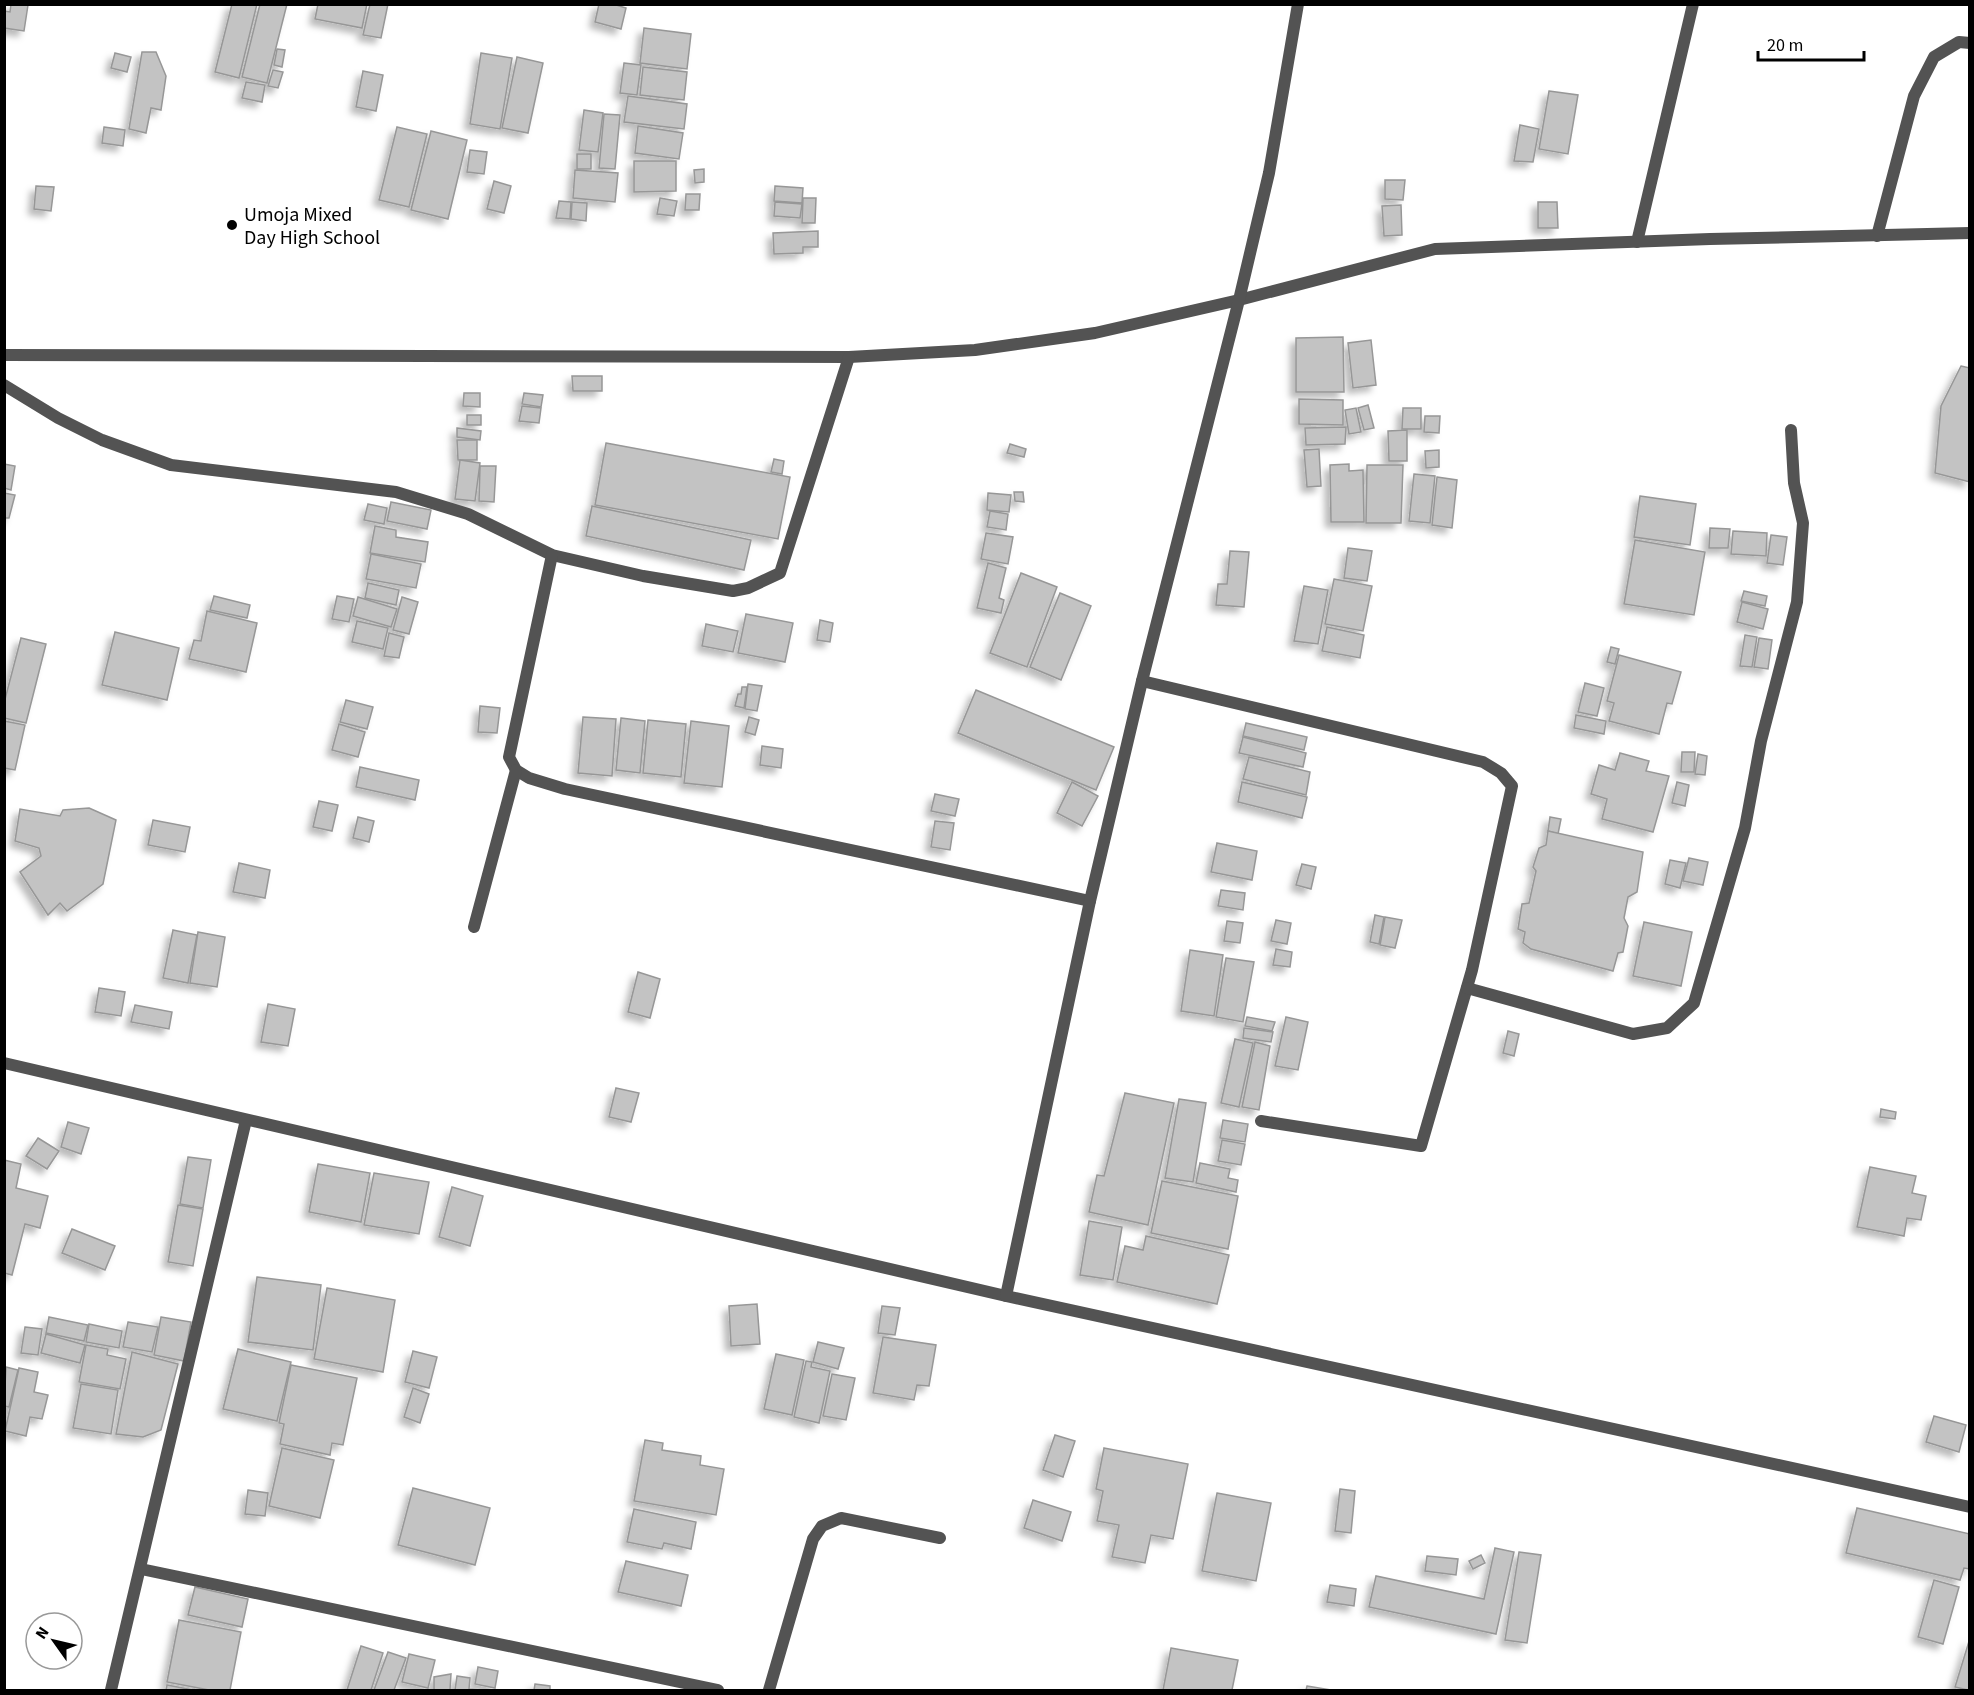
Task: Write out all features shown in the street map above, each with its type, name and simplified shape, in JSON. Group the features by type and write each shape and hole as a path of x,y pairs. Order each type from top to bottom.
{"street":[{"path":"1006,1296 1090,901 1142,681 1269,173 1298,4"},
{"path":"1638,242 1693,4"},
{"path":"1877,236 1914,96 1934,57 1959,42 1970,43"},
{"path":"4,355 849,357 975,350 1095,333 1239,300 1435,249 1970,233"},
{"path":"4,385 58,418 102,440 171,465 396,492 468,514 552,555 643,576 733,591 748,588 780,573 849,357"},
{"path":"1467,988 1633,1034 1667,1028 1694,1003 1745,828 1761,741 1797,602 1803,523 1794,483 1791,430"},
{"path":"552,555 509,757 516,770 529,778 565,789 1090,901"},
{"path":"1142,681 1483,762 1501,773 1512,786 1467,988 1421,1146 1261,1121"},
{"path":"474,927 516,770"},
{"path":"4,1063 1006,1296 1970,1508"},
{"path":"111,1690 246,1120"},
{"path":"769,1690 813,1539 822,1526 841,1518 940,1538"},
{"path":"141,1569 718,1690"}],"building":[{"path":"11,4 28,5 24,31 4,28 4,11 10,12"},
{"path":"232,4 257,4 239,78 215,72"},
{"path":"260,4 287,4 267,83 242,77"},
{"path":"318,4 367,4 362,28 315,19"},
{"path":"370,4 388,4 381,38 363,35"},
{"path":"599,4 613,4 626,8 621,29 595,22"},
{"path":"644,28 691,34 687,69 640,63"},
{"path":"277,49 285,50 282,67 274,65"},
{"path":"142,52 156,52 166,76 161,110 151,108 146,133 129,129"},
{"path":"115,53 131,57 127,72 111,68"},
{"path":"481,53 512,58 500,129 470,124"},
{"path":"517,57 543,63 528,133 502,128"},
{"path":"624,63 641,65 637,95 620,93"},
{"path":"643,67 687,72 684,100 640,95"},
{"path":"273,70 283,72 278,88 268,86"},
{"path":"363,71 383,75 376,111 356,107"},
{"path":"246,82 265,85 262,102 242,98"},
{"path":"1549,91 1578,95 1568,154 1539,149"},
{"path":"628,96 687,104 684,129 624,122"},
{"path":"584,110 603,113 598,152 579,150"},
{"path":"604,114 620,115 615,169 599,168"},
{"path":"1520,125 1539,129 1533,162 1514,161"},
{"path":"638,126 683,133 679,159 635,153"},
{"path":"104,127 125,130 123,146 102,143"},
{"path":"397,127 427,134 409,207 379,200"},
{"path":"431,131 467,140 448,219 411,210"},
{"path":"470,150 487,152 484,174 467,172"},
{"path":"577,154 591,154 591,169 577,169"},
{"path":"634,161 676,161 676,191 634,192"},
{"path":"704,169 704,182 695,183 694,170"},
{"path":"575,170 618,173 615,202 573,198"},
{"path":"1385,180 1405,180 1403,200 1385,199"},
{"path":"494,181 511,186 504,213 487,209"},
{"path":"36,186 54,187 51,211 34,209"},
{"path":"775,186 803,188 802,203 774,201"},
{"path":"686,194 700,194 699,210 685,210"},
{"path":"660,198 677,201 674,216 657,214"},
{"path":"803,198 816,198 815,223 802,223"},
{"path":"559,201 571,202 570,219 556,218"},
{"path":"572,202 587,203 586,221 571,219"},
{"path":"775,202 802,204 800,218 774,216"},
{"path":"1538,202 1557,202 1558,228 1538,228"},
{"path":"1401,205 1402,235 1384,236 1382,206"},
{"path":"818,231 818,247 803,247 803,253 774,254 773,233"},
{"path":"1343,337 1344,392 1296,392 1296,338"},
{"path":"1371,340 1376,385 1353,388 1348,343"},
{"path":"1961,366 1970,368 1970,482 1935,473 1941,406"},
{"path":"572,376 602,376 602,391 573,391"},
{"path":"464,393 480,393 480,407 463,406"},
{"path":"524,393 543,395 541,407 522,404"},
{"path":"1299,399 1343,400 1343,425 1299,424"},
{"path":"1368,405 1374,428 1364,430 1358,408"},
{"path":"522,406 541,408 539,423 519,421"},
{"path":"1356,408 1361,432 1349,434 1345,410"},
{"path":"1403,408 1421,408 1421,429 1402,429"},
{"path":"467,415 481,415 481,425 467,425"},
{"path":"1425,416 1440,416 1439,433 1424,432"},
{"path":"1346,427 1345,444 1306,445 1305,428"},
{"path":"457,428 481,431 480,440 457,437"},
{"path":"1407,430 1407,461 1389,461 1388,431"},
{"path":"457,440 477,440 477,460 458,460"},
{"path":"606,443 790,477 778,539 595,505"},
{"path":"1010,444 1026,449 1024,457 1007,453"},
{"path":"1319,449 1321,486 1307,487 1304,450"},
{"path":"1439,450 1439,467 1426,468 1425,451"},
{"path":"774,459 784,461 782,474 771,472"},
{"path":"460,460 480,463 475,501 455,499"},
{"path":"4,464 15,466 11,490 4,488"},
{"path":"1349,464 1349,471 1363,470 1364,522 1331,522 1330,465"},
{"path":"1367,465 1403,465 1401,523 1366,523"},
{"path":"480,466 496,466 494,502 479,501"},
{"path":"1414,474 1435,476 1430,523 1409,521"},
{"path":"1437,477 1457,480 1452,528 1432,525"},
{"path":"1014,492 1023,492 1024,502 1015,501"},
{"path":"4,493 15,495 9,518 4,518"},
{"path":"988,493 1011,495 1009,512 987,510"},
{"path":"1640,496 1696,504 1690,545 1634,537"},
{"path":"391,502 431,510 427,529 387,521"},
{"path":"368,504 387,508 384,524 364,520"},
{"path":"592,506 751,540 744,570 586,536"},
{"path":"990,511 1008,514 1006,530 987,527"},
{"path":"375,526 396,530 396,537 428,542 425,562 370,553"},
{"path":"1710,528 1730,529 1728,548 1709,548"},
{"path":"1733,531 1767,533 1766,556 1731,554"},
{"path":"986,533 1013,537 1008,564 981,559"},
{"path":"1771,535 1787,537 1783,565 1767,563"},
{"path":"1635,540 1705,552 1694,615 1624,604"},
{"path":"1348,548 1372,551 1367,581 1344,578"},
{"path":"1230,551 1249,552 1244,607 1216,605 1218,584 1227,584"},
{"path":"371,554 421,564 416,588 366,579"},
{"path":"988,563 1006,568 999,598 1004,600 1001,613 977,608"},
{"path":"1021,573 1057,587 1027,667 990,653"},
{"path":"1334,579 1372,586 1363,631 1325,624"},
{"path":"368,583 399,590 396,605 365,598"},
{"path":"1304,586 1328,590 1318,644 1294,641"},
{"path":"1744,591 1767,596 1765,606 1741,601"},
{"path":"1060,593 1091,606 1061,680 1030,667"},
{"path":"214,596 250,605 247,618 210,610"},
{"path":"337,596 354,599 349,622 332,619"},
{"path":"358,597 397,609 391,627 353,616"},
{"path":"402,597 418,602 409,634 393,630"},
{"path":"1742,602 1768,609 1763,629 1737,622"},
{"path":"207,611 257,623 246,672 189,659 194,640 201,641"},
{"path":"746,614 793,623 785,662 738,653"},
{"path":"820,620 833,623 830,642 817,640"},
{"path":"357,621 388,628 383,649 352,642"},
{"path":"706,624 738,631 733,652 702,646"},
{"path":"1327,627 1364,635 1360,658 1322,651"},
{"path":"115,632 179,648 167,700 102,685"},
{"path":"389,633 404,637 399,658 384,656"},
{"path":"1745,635 1757,637 1752,667 1740,666"},
{"path":"21,638 46,644 26,723 4,718 4,703"},
{"path":"1759,638 1772,640 1768,669 1754,667"},
{"path":"1611,647 1619,649 1615,664 1607,662"},
{"path":"1619,655 1681,672 1672,704 1667,703 1659,734 1609,721 1614,703 1607,701"},
{"path":"1585,683 1604,688 1597,716 1578,712"},
{"path":"748,684 762,686 757,711 745,709"},
{"path":"742,687 747,687 744,708 735,706"},
{"path":"976,690 1114,747 1096,790 958,733"},
{"path":"346,700 373,707 367,729 340,722"},
{"path":"480,706 500,708 497,733 478,732"},
{"path":"1576,715 1606,721 1604,734 1574,728"},
{"path":"583,717 616,719 612,776 578,773"},
{"path":"749,717 759,720 755,735 745,732"},
{"path":"621,718 645,721 640,773 616,770"},
{"path":"648,720 686,724 681,777 643,773"},
{"path":"4,721 25,725 15,770 4,768"},
{"path":"691,721 729,726 722,787 684,783"},
{"path":"1246,723 1307,737 1304,750 1243,736"},
{"path":"339,724 365,732 358,757 332,750"},
{"path":"1243,737 1306,753 1303,767 1239,753"},
{"path":"762,746 783,749 781,768 760,765"},
{"path":"1682,752 1695,752 1694,772 1681,772"},
{"path":"1620,753 1649,761 1646,771 1669,776 1653,832 1602,819 1607,799 1591,794 1599,765 1615,770"},
{"path":"1698,754 1707,756 1705,775 1695,774"},
{"path":"1249,757 1310,772 1306,795 1243,779"},
{"path":"360,767 419,780 415,800 356,787"},
{"path":"1072,782 1098,796 1082,826 1057,813"},
{"path":"1242,782 1307,797 1302,818 1238,802"},
{"path":"1677,782 1689,785 1685,806 1672,803"},
{"path":"935,794 959,799 955,816 931,811"},
{"path":"319,801 338,805 332,831 313,827"},
{"path":"89,808 116,820 103,884 67,911 60,903 48,915 20,872 41,856 39,848 15,841 20,809 60,816 63,810"},
{"path":"358,817 374,821 369,842 353,838"},
{"path":"1550,817 1561,819 1558,834 1548,831"},
{"path":"153,820 190,827 185,852 148,845"},
{"path":"935,821 954,823 950,850 931,847"},
{"path":"1548,831 1643,852 1637,892 1628,897 1624,918 1628,926 1623,952 1618,953 1613,971 1531,949 1523,943 1525,932 1518,929 1522,904 1529,903 1536,871 1533,867 1539,848 1546,845"},
{"path":"1217,843 1257,851 1252,880 1211,872"},
{"path":"1689,858 1708,862 1703,885 1683,881"},
{"path":"1670,860 1686,863 1680,888 1665,884"},
{"path":"239,863 270,870 265,898 233,892"},
{"path":"1302,864 1316,867 1311,889 1296,885"},
{"path":"1221,890 1245,893 1243,910 1218,906"},
{"path":"1375,915 1384,917 1379,944 1370,942"},
{"path":"1385,917 1402,920 1395,948 1380,945"},
{"path":"1276,920 1291,923 1287,944 1271,941"},
{"path":"1227,921 1243,923 1240,943 1224,941"},
{"path":"1644,922 1692,932 1681,986 1633,976"},
{"path":"173,930 197,935 188,983 163,978"},
{"path":"198,932 225,937 217,987 190,983"},
{"path":"1276,949 1292,952 1290,967 1273,965"},
{"path":"1190,950 1223,955 1214,1016 1181,1011"},
{"path":"1226,958 1254,962 1243,1022 1216,1017"},
{"path":"638,972 660,979 650,1018 628,1012"},
{"path":"99,988 125,992 121,1016 95,1012"},
{"path":"268,1004 295,1009 288,1046 261,1042"},
{"path":"135,1005 172,1012 169,1029 131,1022"},
{"path":"1247,1017 1275,1022 1272,1031 1245,1026"},
{"path":"1286,1017 1308,1022 1298,1070 1275,1066"},
{"path":"1244,1028 1273,1032 1271,1042 1243,1038"},
{"path":"1508,1031 1519,1034 1514,1056 1503,1053"},
{"path":"1235,1039 1253,1043 1239,1107 1221,1103"},
{"path":"1255,1042 1270,1046 1259,1110 1242,1107"},
{"path":"616,1088 639,1093 631,1122 609,1117"},
{"path":"1125,1093 1174,1103 1148,1225 1089,1212 1097,1175 1104,1176"},
{"path":"1179,1099 1206,1103 1193,1182 1165,1178"},
{"path":"1881,1109 1896,1112 1895,1119 1880,1117"},
{"path":"1223,1120 1248,1124 1245,1142 1220,1138"},
{"path":"68,1122 89,1128 81,1154 61,1147"},
{"path":"38,1138 59,1151 47,1169 26,1156"},
{"path":"1222,1140 1245,1144 1241,1165 1218,1161"},
{"path":"188,1157 211,1160 203,1208 180,1204"},
{"path":"4,1160 21,1164 16,1188 48,1196 40,1228 25,1224 12,1275 4,1273"},
{"path":"1200,1163 1230,1169 1228,1178 1238,1180 1236,1192 1196,1183"},
{"path":"318,1164 370,1173 361,1222 309,1212"},
{"path":"1870,1167 1916,1176 1912,1193 1926,1196 1921,1220 1907,1218 1904,1236 1857,1227"},
{"path":"374,1173 429,1182 419,1234 364,1225"},
{"path":"1162,1181 1238,1196 1228,1249 1151,1233"},
{"path":"452,1187 483,1196 470,1246 439,1237"},
{"path":"178,1205 203,1209 193,1266 168,1262"},
{"path":"1089,1221 1122,1227 1113,1280 1080,1275"},
{"path":"72,1229 115,1246 105,1270 62,1253"},
{"path":"1146,1236 1229,1255 1217,1304 1117,1282 1125,1246 1143,1250"},
{"path":"257,1277 321,1285 313,1350 248,1342"},
{"path":"327,1288 395,1300 383,1372 314,1359"},
{"path":"757,1304 760,1344 731,1346 729,1306"},
{"path":"882,1306 900,1308 895,1335 878,1333"},
{"path":"49,1317 88,1325 84,1341 46,1333"},
{"path":"161,1317 191,1322 184,1361 154,1355"},
{"path":"128,1322 158,1327 152,1352 123,1347"},
{"path":"89,1324 122,1331 119,1348 86,1342"},
{"path":"25,1327 42,1329 38,1355 21,1353"},
{"path":"46,1334 85,1345 80,1363 41,1353"},
{"path":"883,1337 936,1345 929,1386 917,1385 914,1400 873,1393"},
{"path":"818,1342 844,1348 838,1369 813,1362"},
{"path":"86,1345 108,1349 107,1355 126,1359 120,1389 79,1382"},
{"path":"238,1349 291,1362 277,1421 223,1409"},
{"path":"413,1351 437,1357 429,1388 405,1382"},
{"path":"132,1352 178,1364 161,1430 143,1437 116,1434"},
{"path":"776,1354 804,1360 792,1415 764,1409"},
{"path":"806,1361 812,1362 811,1367 830,1371 819,1423 794,1417"},
{"path":"291,1365 357,1378 343,1445 332,1443 330,1455 280,1444 284,1424 279,1423"},
{"path":"6,1367 18,1370 9,1407 4,1406"},
{"path":"19,1368 38,1372 34,1392 48,1395 42,1419 30,1417 26,1436 5,1431"},
{"path":"832,1374 855,1378 846,1420 823,1416"},
{"path":"81,1384 118,1390 111,1434 73,1428"},
{"path":"413,1388 429,1394 420,1423 404,1417"},
{"path":"1934,1416 1966,1425 1959,1452 1926,1442"},
{"path":"1055,1435 1075,1441 1063,1477 1043,1470"},
{"path":"645,1440 663,1443 662,1450 701,1456 700,1465 724,1469 716,1515 634,1501"},
{"path":"282,1448 334,1460 320,1518 269,1506"},
{"path":"1104,1448 1188,1464 1173,1539 1151,1535 1145,1563 1112,1557 1119,1525 1097,1521 1103,1491 1096,1489"},
{"path":"413,1488 490,1508 475,1565 398,1545"},
{"path":"1340,1489 1355,1491 1351,1533 1335,1531"},
{"path":"248,1490 268,1493 265,1516 245,1514"},
{"path":"1217,1493 1271,1503 1256,1581 1202,1571"},
{"path":"1033,1500 1071,1512 1062,1541 1024,1528"},
{"path":"1857,1508 1970,1534 1970,1569 1964,1568 1960,1580 1846,1553"},
{"path":"634,1509 696,1522 691,1549 664,1543 662,1549 627,1542"},
{"path":"1495,1548 1514,1552 1496,1634 1369,1607 1376,1576 1484,1599"},
{"path":"1519,1552 1541,1555 1527,1643 1505,1640"},
{"path":"1481,1555 1485,1563 1473,1569 1469,1561"},
{"path":"1427,1556 1458,1559 1456,1575 1425,1571"},
{"path":"626,1561 688,1575 681,1606 618,1592"},
{"path":"1934,1580 1959,1587 1943,1644 1918,1637"},
{"path":"1330,1585 1356,1589 1354,1606 1327,1602"},
{"path":"195,1587 248,1599 242,1627 188,1615"},
{"path":"179,1620 241,1632 230,1690 209,1690 167,1682"},
{"path":"1970,1638 1970,1690 1968,1690 1955,1687"},
{"path":"361,1646 383,1653 371,1690 347,1690"},
{"path":"1171,1648 1238,1660 1232,1690 1163,1690"},
{"path":"388,1652 406,1658 394,1690 374,1690"},
{"path":"409,1654 435,1660 428,1688 402,1682"},
{"path":"478,1667 498,1671 495,1688 475,1684"},
{"path":"451,1674 450,1690 434,1690 434,1677"},
{"path":"457,1676 470,1678 469,1689 482,1690 455,1690"},
{"path":"535,1684 550,1686 550,1690 534,1690"},
{"path":"167,1685 193,1690 166,1690"},
{"path":"1307,1686 1331,1690 1306,1690"}],"place":[{"name":"Umoja Mixed Day High School","path":"232,225"}]}
